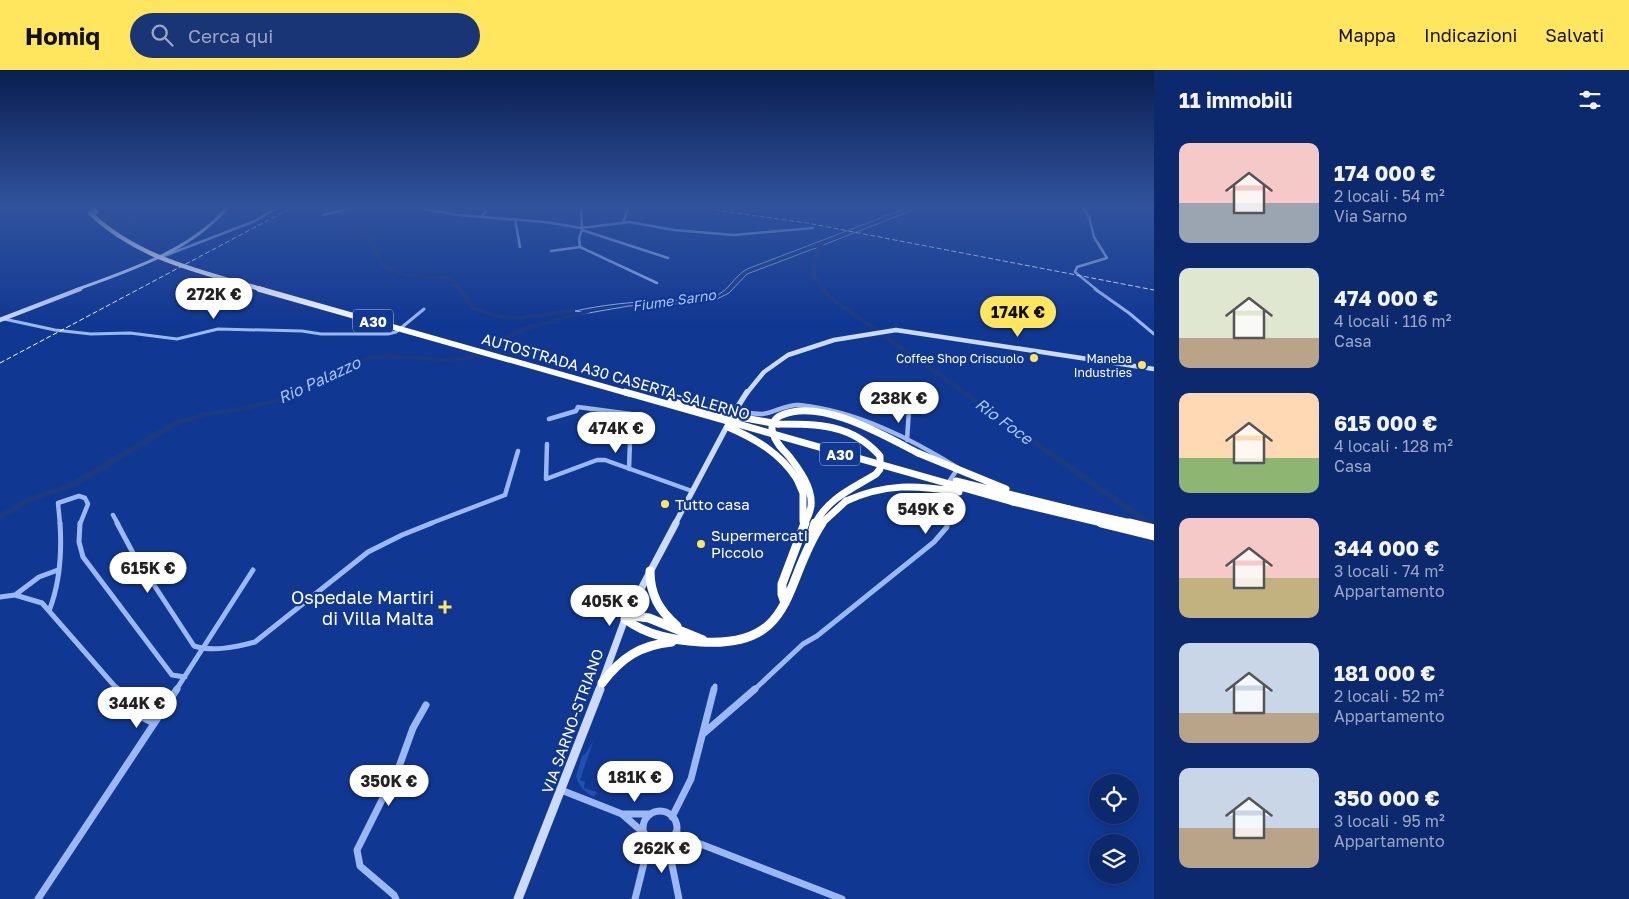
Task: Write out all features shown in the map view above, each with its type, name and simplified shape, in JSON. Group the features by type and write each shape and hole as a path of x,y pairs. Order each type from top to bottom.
{"highway":[{"name":"AUTOSTRADA A30 CASERTA-SALERNO","path":"137,247 180,266 667,405 1013,502 1154,536"},
{"name":"AUTOSTRADA A30 CASERTA-SALERNO","path":"145,247 192,266 918,472 1154,529"},
{"path":"667,405 752,437 778,455 797,479 803,493 803,528"},
{"path":"706,411 778,424 809,424 838,428 866,442 880,456 880,469 876,474 843,491 821,510 814,525 807,556"},
{"path":"785,603 782,594 782,584 811,507 810,490 803,474 779,445 772,432 772,425 778,416 794,411 822,412 857,424 973,477 1069,509"},
{"path":"626,617 641,631 682,636 708,642 742,640 757,635 769,628 785,603 819,528 830,514 846,501 866,491 906,485 941,488 1013,502"},
{"path":"650,572 651,592 655,601 682,636"},
{"path":"626,617 649,618 682,636"},
{"path":"602,683 626,656 636,650 682,636"}],"main road":[{"path":"2,319 139,266 177,247"},
{"name":"VIA SARNO-STRIANO","path":"518,899 626,617 747,390 778,360 808,347 873,332 908,331 1154,369"}],"street":[{"path":"139,266 189,247"},
{"path":"551,251 580,247 657,283"},
{"path":"634,247 668,258"},
{"path":"1100,247 1107,258 1102,262 1077,267 1075,272 1088,284 1130,313 1154,334"},
{"path":"2,319 55,330 92,334 130,333 182,339 218,329 302,331 322,334 388,334 396,332 424,309"},
{"path":"549,419 576,411 578,406 631,414 629,468"},
{"path":"704,733 734,709 803,644 817,636 934,542 946,527 943,491 958,468 931,451 907,440 852,416 821,408 796,406 756,415 734,412"},
{"path":"907,440 909,410"},
{"path":"547,444 546,479 597,460 605,460 692,491"},
{"path":"114,515 133,553 194,646 203,649 243,646 256,642 368,552 402,536 505,495 518,450"},
{"path":"49,611 55,599 62,549 58,503 79,496 85,498 88,504 81,517 80,552 82,557 172,675 184,677"},
{"path":"15,595 38,577 58,570"},
{"path":"38,899 253,570"},
{"path":"0,597 15,595 36,600 49,611 142,716 154,723"},
{"path":"672,817 688,787 704,733 715,686"},
{"path":"396,899 394,895 360,866 357,850 400,764 413,728 426,705"},
{"path":"561,790 622,814 652,843 668,845 672,842 676,832 672,817 658,810 649,814 622,814"},
{"path":"645,835 644,823 649,814"},
{"path":"676,832 689,839 842,899"},
{"path":"635,899 646,856 652,843"},
{"path":"668,845 679,899"}],"shaded area":[{"name":"Fiume Sarno","path":"806,247 822,247 820,250 818,248 813,249 747,274 729,293 717,299 691,303 629,306 577,315 582,312 575,311 616,304 708,298 720,294 738,275 747,269"},
{"path":"593,742 580,780 585,782 584,788 597,792 594,797 582,788 576,776 582,756"}],"waterway":[{"path":"373,247 382,263 391,271 406,275 444,278 454,281 473,308 500,317 519,318 571,311"},
{"name":"Rio Foce","path":"820,247 812,266 815,278 828,296 1140,517 1154,529"},
{"name":"Rio Palazzo","path":"0,517 30,499 74,484 176,423 190,418 276,401 343,366 365,358 377,356 433,360 468,358 480,354 523,329 587,312"}],"railway":[{"path":"0,363 218,247"},
{"path":"930,247 1154,290"}],"place":[{"name":"Coffee Shop Criscuolo","path":"1034,358"},
{"name":"Maneba Industries","path":"1142,365"},
{"name":"Tutto casa","path":"665,504"},
{"name":"Supermercati Piccolo","path":"701,544"},
{"name":"Ospedale Martiri di Villa Malta","path":"445,607"}]}
